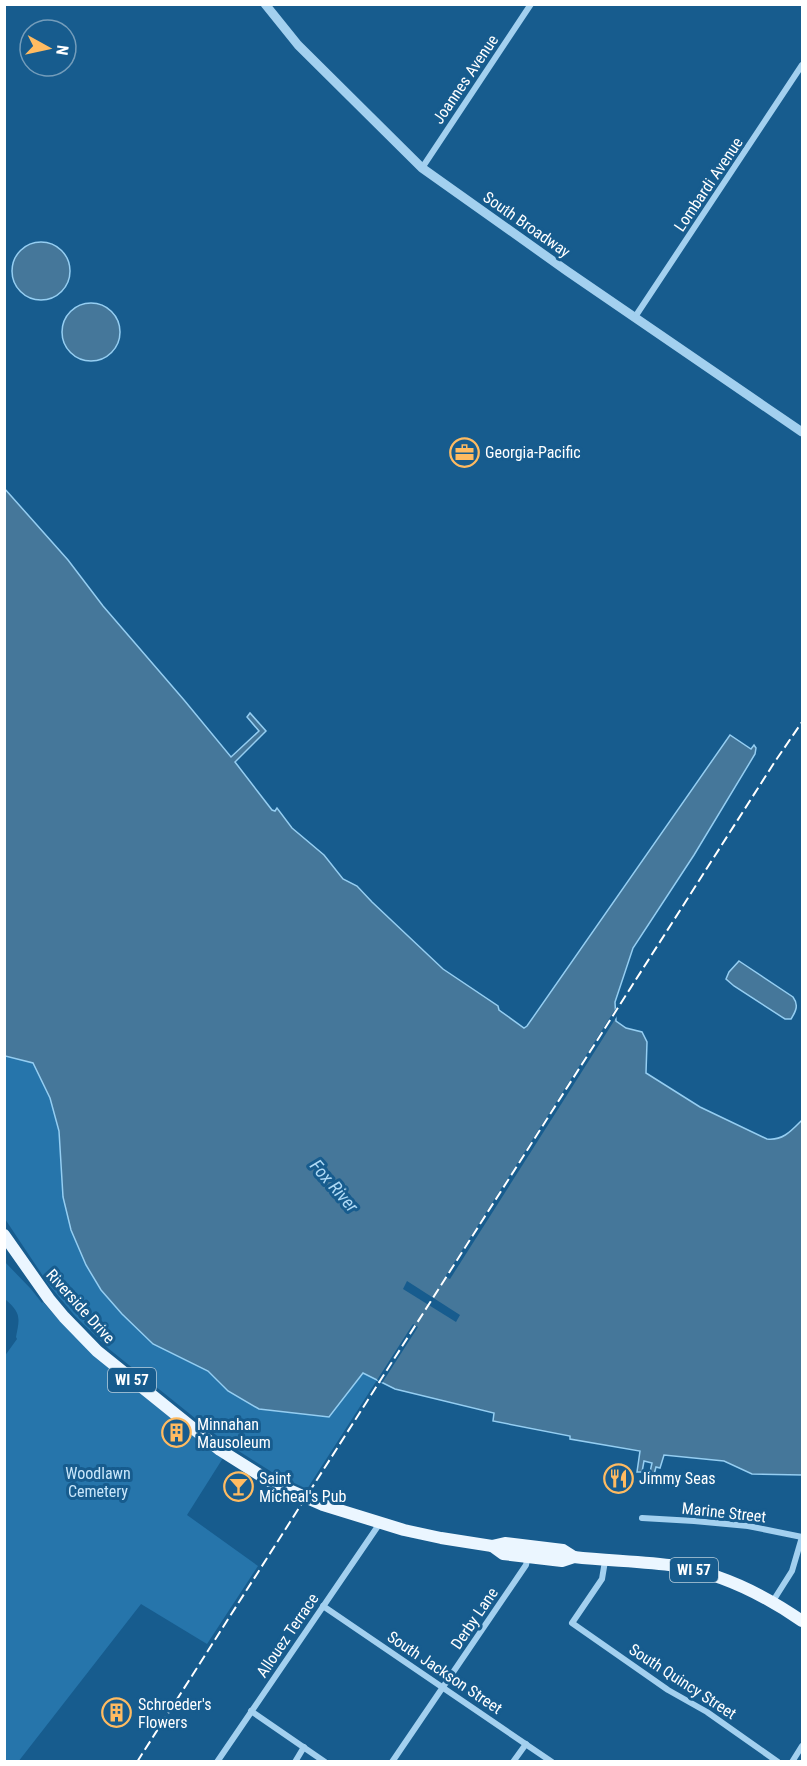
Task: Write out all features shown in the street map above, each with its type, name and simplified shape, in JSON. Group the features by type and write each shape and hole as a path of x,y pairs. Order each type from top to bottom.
{"main road":[{"name":"Riverside Drive","path":"4,1235 49,1299 97,1351 220,1450 245,1467 291,1492 325,1506 380,1523"},
{"name":"WI 57","path":"380,1523 441,1538 492,1546 503,1554 529,1551 562,1561 574,1557 697,1570 734,1582 773,1601 802,1621"}],"street":[{"name":"South Broadway","path":"265,4 298,45 422,168 802,432"},
{"name":"Joannes Avenue","path":"422,168 531,4"},
{"name":"Lombardi Avenue","path":"635,317 802,65"},
{"name":"Marine Street","path":"642,1518 748,1527 802,1537 792,1571 773,1601"},
{"name":"Allouez Terrace","path":"217,1761 380,1523"},
{"name":"Derby Lane","path":"392,1761 526,1565 529,1551"},
{"name":"South Quincy Street","path":"605,1561 602,1579 572,1623 668,1690 707,1712 778,1761"},
{"name":"South Jackson Street","path":"323,1606 552,1761"},
{"path":"251,1711 324,1761"},
{"path":"513,1761 526,1744"},
{"path":"792,1761 802,1746"},
{"path":"295,1761 304,1748"}],"green space":[{"path":"5,1056 33,1063 50,1098 59,1131 63,1197 71,1230 86,1265 101,1291 153,1344 208,1371 228,1391 259,1409 328,1417 363,1373 377,1380 307,1489 275,1474 226,1443 109,1349 75,1316 49,1285 5,1219"},
{"name":"Woodlawn Cemetery","path":"4,1261 42,1303 106,1365 223,1458 187,1515 258,1566 207,1644 141,1604 18,1762 4,1761 4,1357 17,1339 18,1316 5,1299"}],"water":[{"path":"35,242 47,242 62,250 70,265 70,277 62,292 47,300 35,300 20,292 12,277 12,265 20,250"},
{"path":"91,303 107,308 115,316 120,332 115,348 107,356 91,361 75,356 67,348 62,332 67,316 75,308"},
{"name":"Fox River","path":"4,488 68,560 103,606 231,757 259,731 247,717 250,713 266,731 235,762 272,810 275,811 277,808 292,828 324,855 343,879 357,886 443,969 498,1006 499,1010 524,1028 730,735 751,749 754,745 755,754 694,855 633,948 615,1002 616,1021 626,1028 642,1032 647,1042 646,1073 700,1107 767,1139 782,1137 802,1120 802,1475 752,1474 724,1461 664,1455 660,1468 656,1467 652,1482 648,1481 652,1463 644,1461 642,1472 637,1472 640,1451 570,1439 570,1436 493,1421 494,1413 395,1389 363,1373 329,1417 259,1409 228,1391 208,1371 153,1344 101,1290 86,1265 71,1230 63,1197 59,1131 50,1098 33,1063 5,1056"},
{"path":"739,961 793,997 796,1008 791,1019 785,1019 726,979"}],"pier":[{"path":"618,1005 619,1013 450,1279 445,1277"},
{"path":"407,1281 460,1315 456,1322 403,1289"},
{"path":"413,1324 418,1327 382,1383 377,1380"}],"railway":[{"path":"137,1762 802,722"}],"place":[{"name":"Georgia-Pacific","path":"464,452"},
{"name":"Minnahan Mausoleum","path":"176,1433"},
{"name":"Jimmy Seas","path":"618,1478"},
{"name":"Saint Micheal's Pub","path":"238,1487"},
{"name":"Schroeder's Flowers","path":"117,1713"}]}
